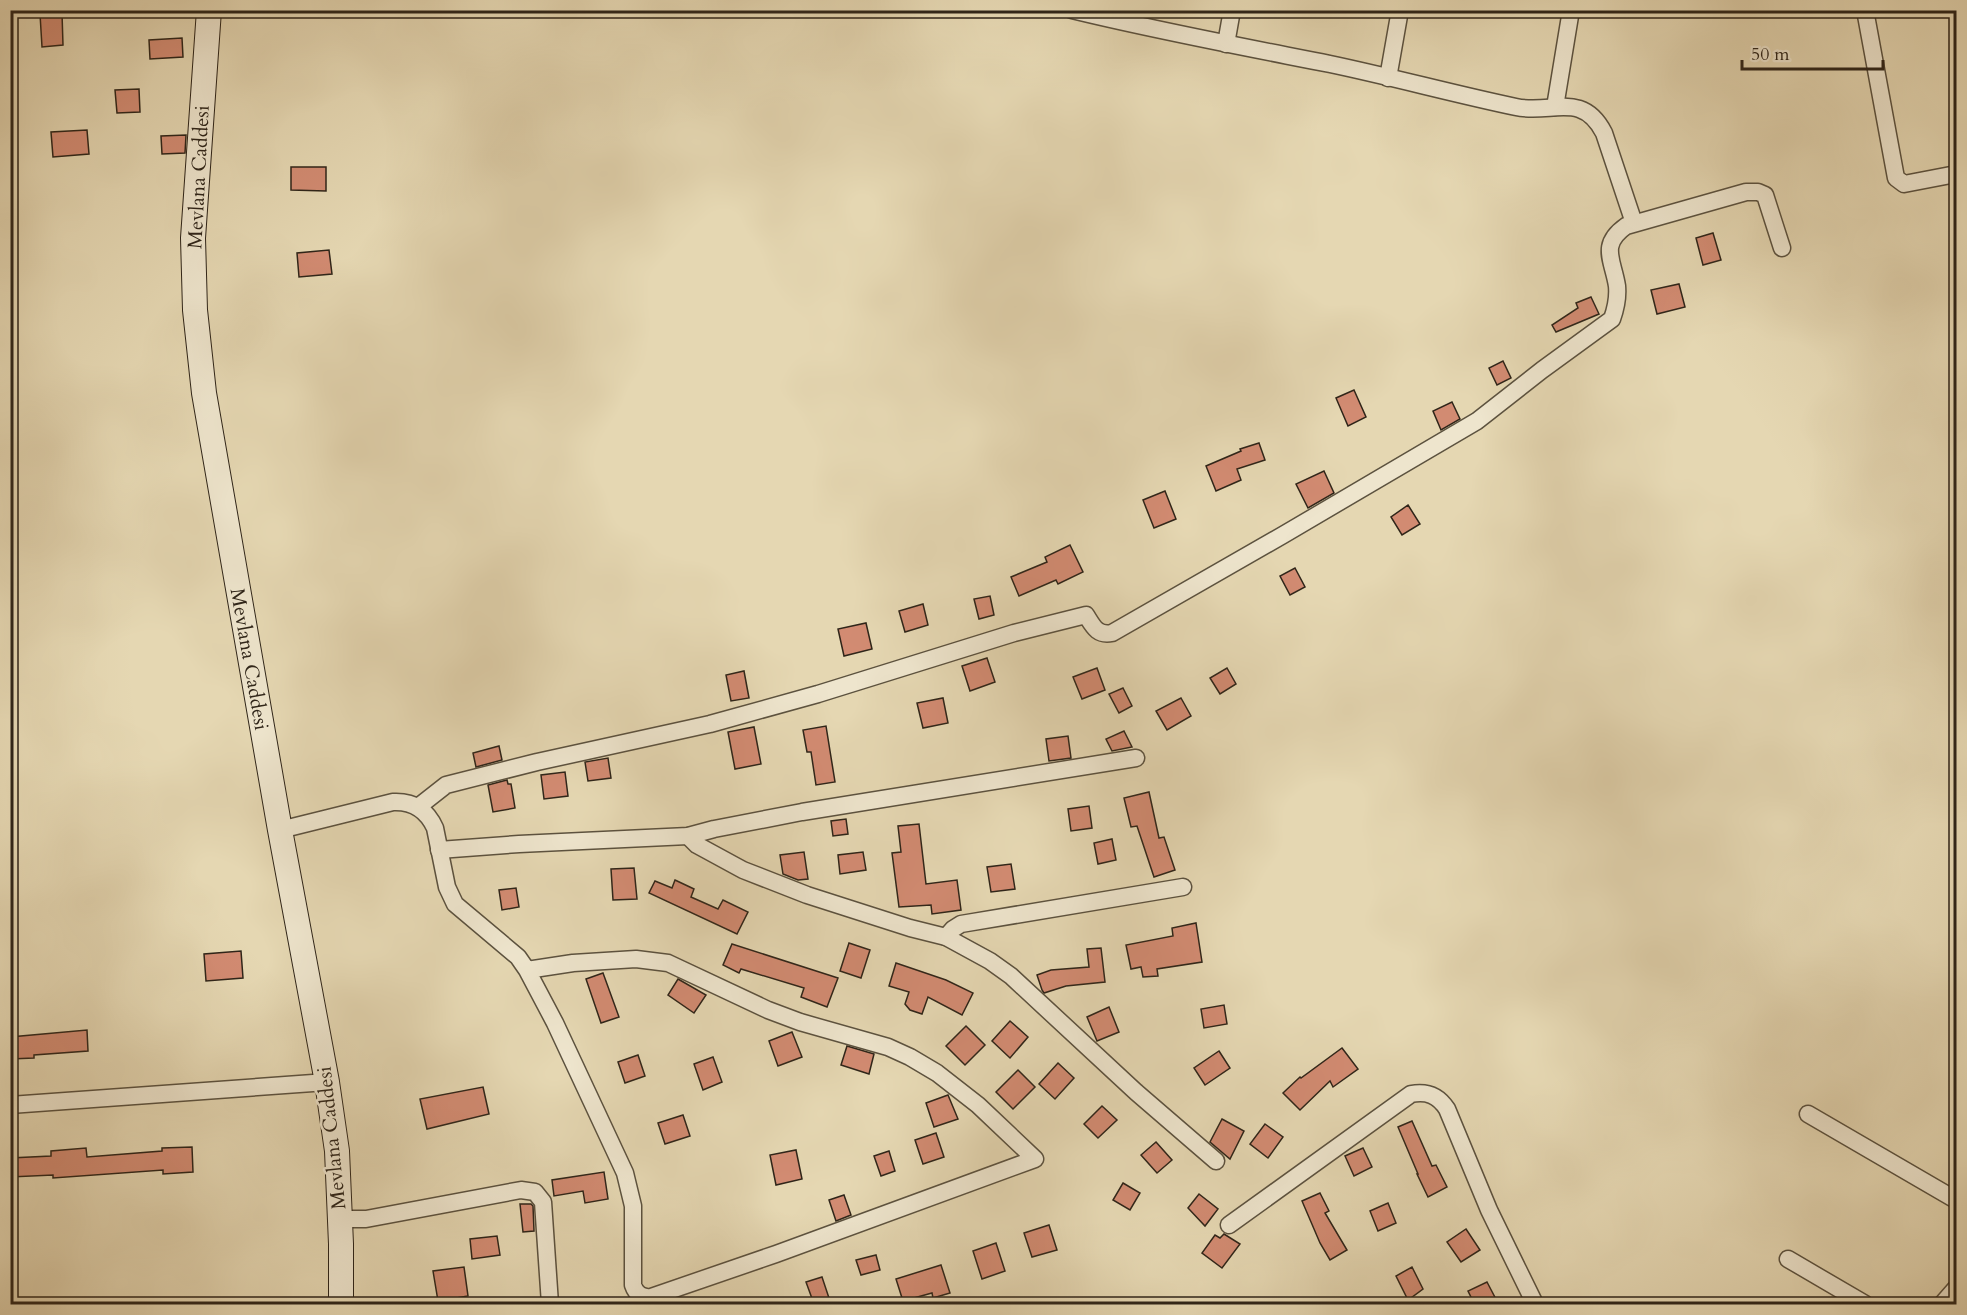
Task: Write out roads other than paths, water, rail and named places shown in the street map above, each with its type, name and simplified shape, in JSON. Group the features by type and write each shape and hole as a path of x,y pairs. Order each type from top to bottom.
{"street":[{"name":"Mevlana Caddesi","path":"209,10 193,238 195,310 204,393 280,830 327,1082 337,1151 341,1305"},
{"path":"1072,10 1138,26 1333,65 1523,109 1574,107 1582,110 1600,126 1634,223"},
{"path":"1226,44 1232,10"},
{"path":"1388,78 1400,10"},
{"path":"1555,107 1571,10"},
{"path":"1865,10 1896,178 1904,184 1956,174"},
{"path":"418,807 446,785 537,762 710,724 818,694 1044,625 1086,615 1096,631 1112,633 1283,536 1477,421 1612,319 1616,309 1617,288 1609,251 1614,236 1619,231 1634,223 1746,192 1758,192 1765,195 1782,248"},
{"path":"440,850 688,836 802,812 1136,759"},
{"path":"280,830 393,802 410,803 418,807 431,820 447,887 455,903 518,957 528,970 625,1173 633,1206 633,1285 638,1294 642,1296 651,1297 776,1254 1035,1159 978,1105 937,1073 910,1057 888,1047 800,1022 768,1010 668,963 636,959 573,963 528,970"},
{"path":"688,836 697,845 743,870 807,895 946,937 990,961 1011,976 1143,1098 1216,1161"},
{"path":"946,937 962,924 1184,887"},
{"path":"10,1104 327,1082"},
{"path":"1229,1225 1411,1094 1433,1095 1448,1109 1486,1204 1535,1305"},
{"path":"1808,1114 1956,1200"},
{"path":"340,1219 366,1219 521,1190 535,1192 543,1202 550,1305"},
{"path":"1788,1259 1865,1305"},
{"path":"1942,1305 1956,1288"}]}
